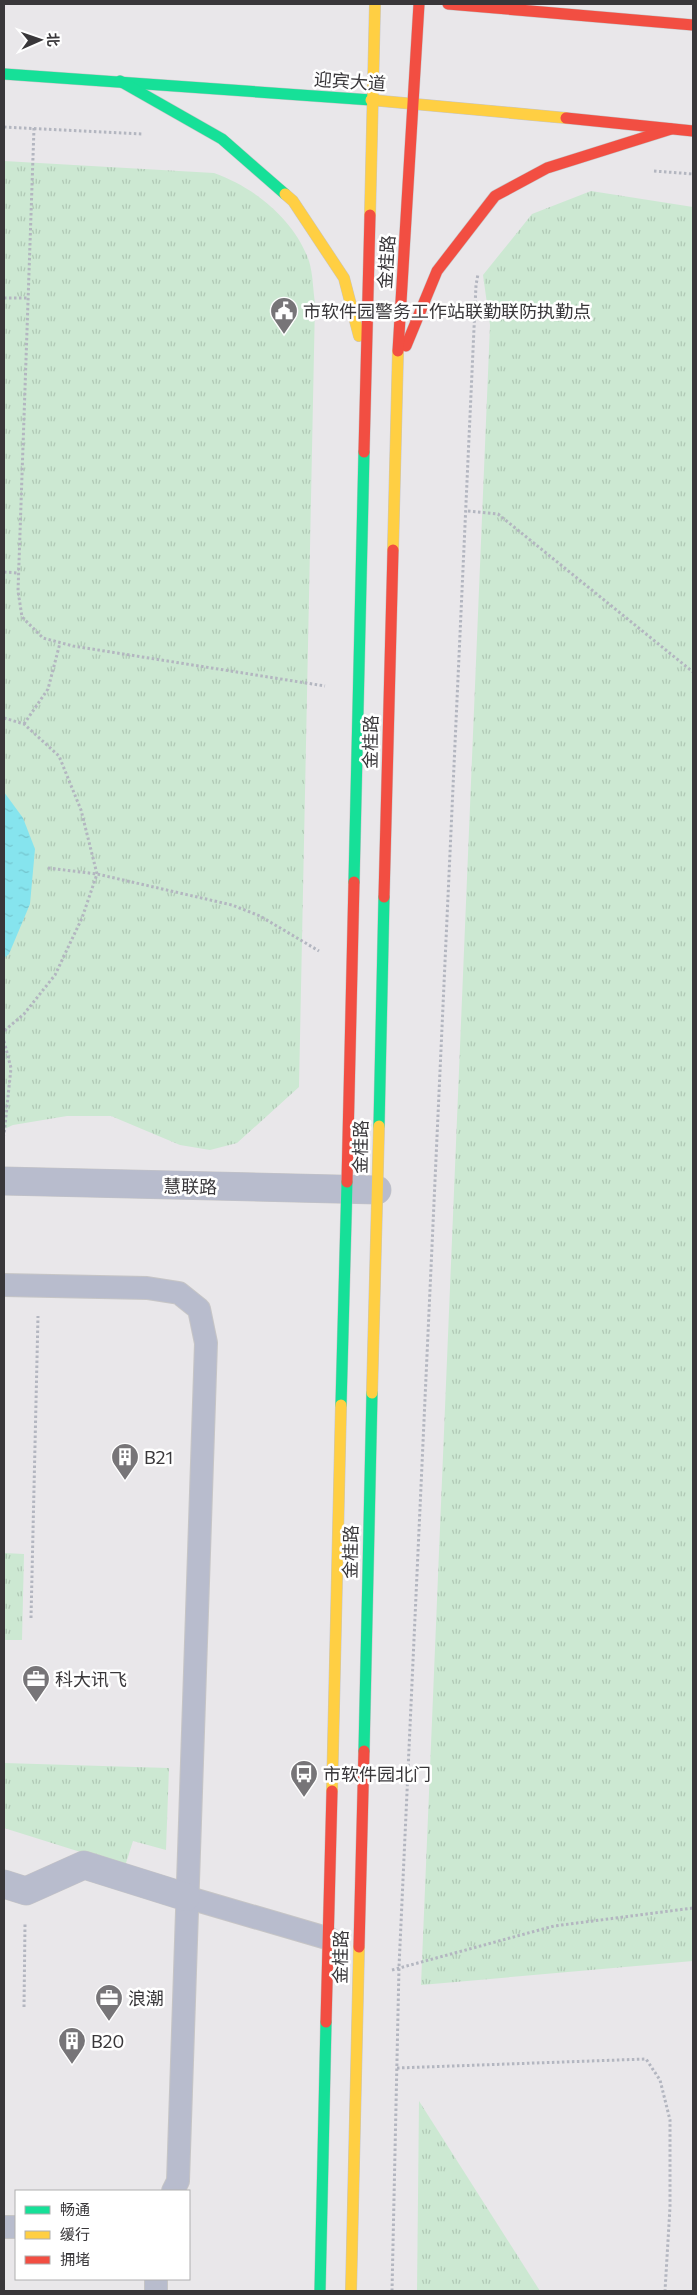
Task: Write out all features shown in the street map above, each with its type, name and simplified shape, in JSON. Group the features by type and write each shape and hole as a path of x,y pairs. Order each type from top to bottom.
{"main road":[{"name":"金桂路","path":"320,2291 360,692 375,4"},
{"name":"金桂路","path":"351,2291 397,366 419,4"},
{"path":"448,4 693,25"},
{"path":"589,4 676,24"},
{"name":"迎宾大道","path":"4,74 414,103 693,130"},
{"path":"120,81 222,138 293,200 344,278 367,369"},
{"path":"397,366 437,271 495,196 547,168 671,129"}],"street":[{"name":"慧联路","path":"4,1181 377,1190"},
{"path":"15,1888 84,1865 186,1897"}],"lane":[{"path":"4,1285 147,1288 179,1293 199,1309 206,1343 178,2181 174,2190"},
{"path":"186,1897 330,1939"}],"path":[{"path":"4,127 153,135"},
{"path":"34,128 18,573 18,591 22,617 43,638 73,646 360,692"},
{"path":"648,171 693,174"},
{"path":"392,2291 400,1968 476,285 480,266"},
{"path":"4,298 28,298"},
{"path":"467,511 498,514 693,672"},
{"path":"4,572 18,573"},
{"path":"24,724 48,689 60,642"},
{"path":"4,718 24,724 59,756 81,810 97,874 82,918 56,975 24,1014 4,1031"},
{"path":"48,868 97,874 232,906 260,916 322,952"},
{"path":"4,1041 11,1068 4,1135"},
{"path":"31,1618 38,1286"},
{"path":"15,1888 24,2007"},
{"path":"357,1979 554,1926 693,1908"},
{"path":"397,2068 646,2059 660,2080 670,2120 670,2207 665,2291"}],"green space":[{"path":"4,161 214,173 244,187 271,207 294,232 303,246 309,261 315,303 299,1087 237,1143 210,1150 180,1145 111,1116 67,1116 13,1125 4,1129"},
{"path":"591,191 693,207 693,1961 421,1985 490,325 483,275 532,214"},
{"path":"4,1553 24,1554 22,1640 4,1640"},
{"path":"4,1763 169,1768 166,1850 133,1841 125,1866 4,1828"},
{"path":"419,2101 540,2291 417,2291"}],"water":[{"path":"4,792 23,818 35,849 30,904 9,954 4,958"}],"traffic: fast":[{"path":"4,74 371,100"},
{"path":"120,81 222,139 285,194"},
{"path":"354,882 364,452"},
{"path":"379,1126 384,897"},
{"path":"341,1405 347,1182"},
{"path":"364,1751 372,1393"},
{"path":"320,2291 326,2022"}],"traffic: slow":[{"path":"370,215 375,4"},
{"path":"371,100 566,118"},
{"path":"285,194 293,201 344,278 359,336"},
{"path":"393,550 398,351"},
{"path":"372,1393 379,1126"},
{"path":"332,1791 341,1405"},
{"path":"351,2291 359,1947"}],"traffic: jam":[{"path":"398,351 419,4"},
{"path":"448,4 693,25"},
{"path":"566,118 693,131"},
{"path":"406,346 437,271 495,196 547,168 671,129"},
{"path":"364,452 370,215"},
{"path":"384,897 393,550"},
{"path":"347,1182 354,882"},
{"path":"359,1947 364,1751"},
{"path":"326,2022 332,1791"}],"place":[{"name":"市软件园警务工作站联勤联防执勤点","path":"284,335"},
{"name":"B21","path":"125,1481"},
{"name":"科大讯飞","path":"36,1703"},
{"name":"市软件园北门","path":"304,1798"},
{"name":"浪潮","path":"109,2022"},
{"name":"B20","path":"72,2065"}]}
